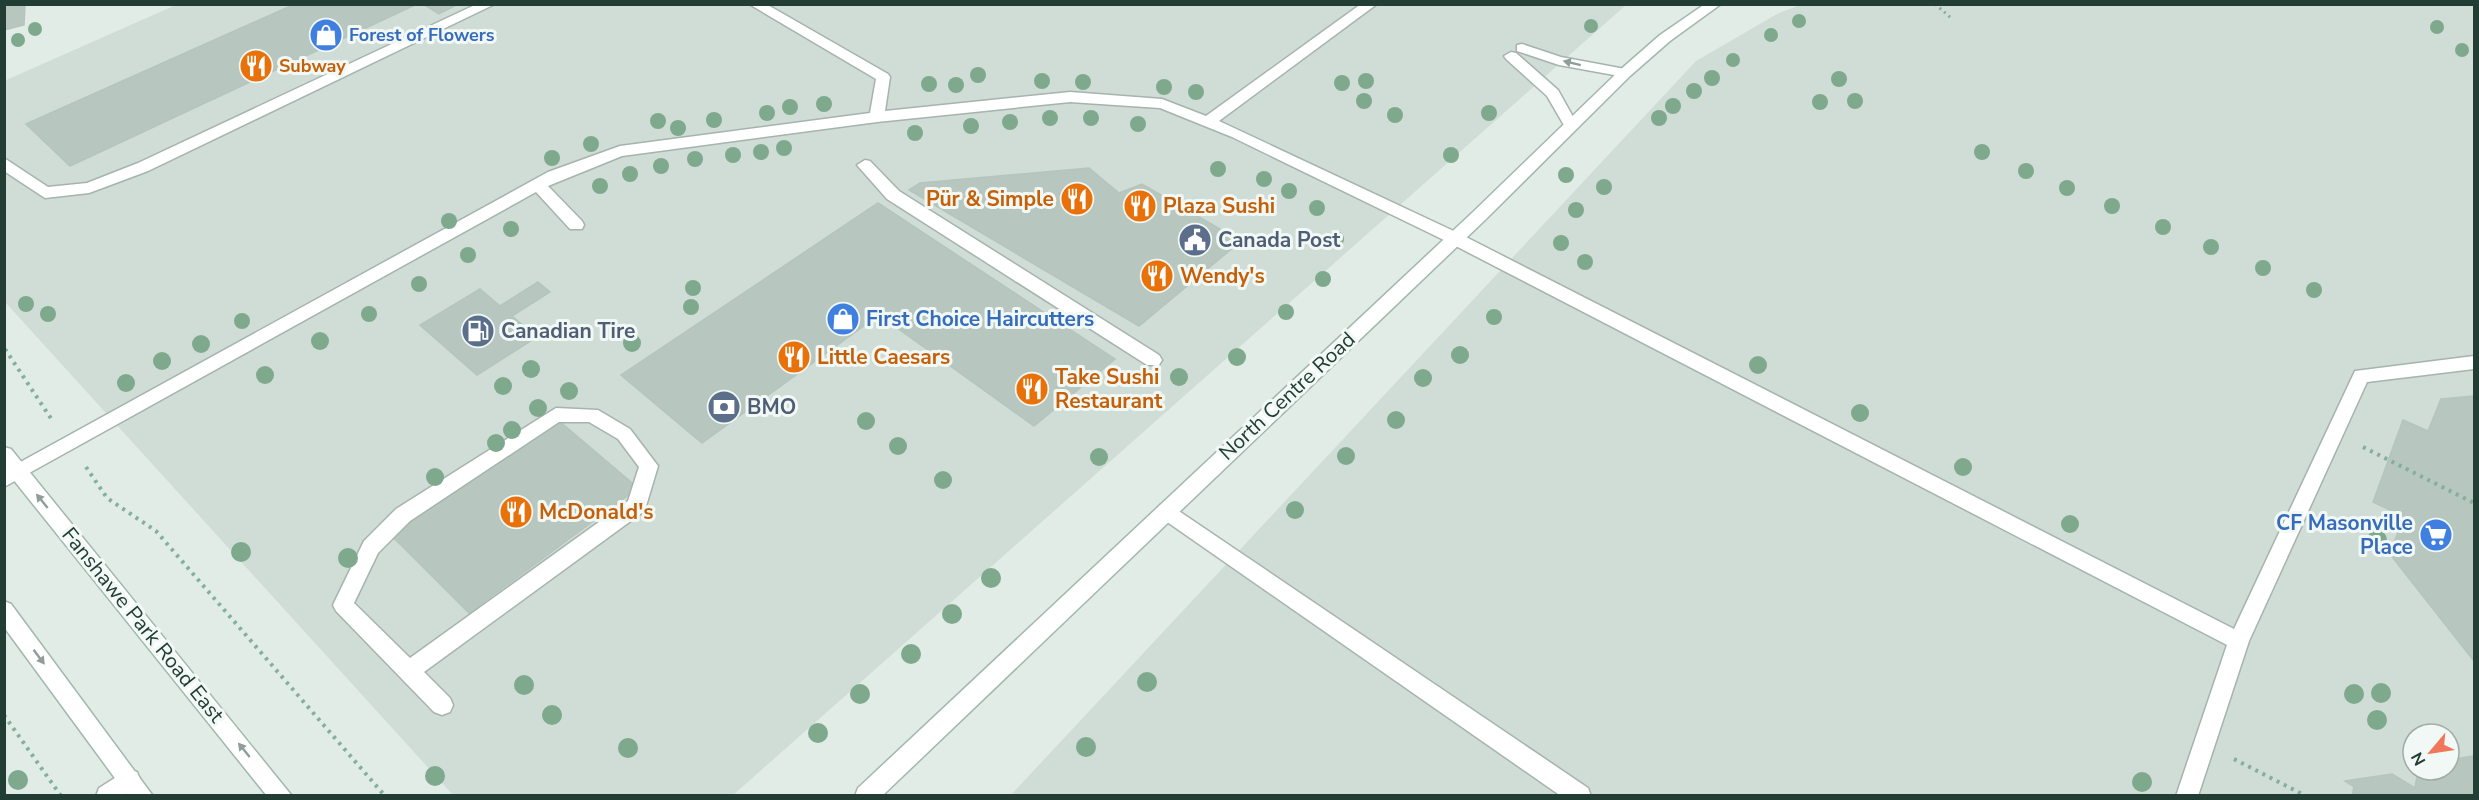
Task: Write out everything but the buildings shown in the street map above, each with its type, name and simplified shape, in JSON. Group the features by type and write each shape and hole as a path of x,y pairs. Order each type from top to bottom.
{"street":[{"path":"4,163 45,193 89,188 144,167 489,4"},
{"path":"754,4 883,77 877,117"},
{"name":"North Centre Road","path":"866,795 1454,238 1624,73 1665,38 1715,4"},
{"path":"1208,122 1368,5"},
{"path":"1570,124 1553,93 1516,52 1624,73"},
{"path":"12,476 538,185 620,151 877,117 1070,97 1162,104 1208,122 1454,238 2239,641"},
{"path":"865,165 893,195 1153,360"},
{"path":"538,185 576,225"},
{"path":"2187,795 2239,641 2361,376 2475,363"},
{"path":"409,671 636,506 649,466 624,434 592,415 556,415 403,515 371,547 343,605 442,705"},
{"name":"Fanshawe Park Road East","path":"4,454 12,476 281,795"},
{"path":"1167,511 1580,795"},
{"path":"4,610 136,787 107,795"}],"path":[{"path":"1935,4 1951,18"},
{"path":"4,348 51,419"},
{"path":"2334,435 2389,459 2475,503"},
{"path":"107,498 156,531 386,795"},
{"path":"4,715 61,795"},
{"path":"2204,743 2306,795"}],"shaded area":[{"path":"178,4 1626,5 732,796 453,795 5,302 4,81"},
{"path":"1803,4 2474,5 2474,795 1010,796 1696,61 1777,14"}],"place":[{"name":"Forest of Flowers","path":"326,35"},
{"name":"Subway","path":"256,66"},
{"name":"Pür & Simple","path":"1077,199"},
{"name":"Plaza Sushi","path":"1140,206"},
{"name":"Canada Post","path":"1195,240"},
{"name":"Wendy's","path":"1157,276"},
{"name":"First Choice Haircutters","path":"843,319"},
{"name":"Canadian Tire","path":"478,331"},
{"name":"Little Caesars","path":"794,357"},
{"name":"Take Sushi Restaurant","path":"1032,389"},
{"name":"BMO","path":"724,407"},
{"name":"McDonald's","path":"516,512"},
{"name":"CF Masonville Place","path":"2436,535"}]}
